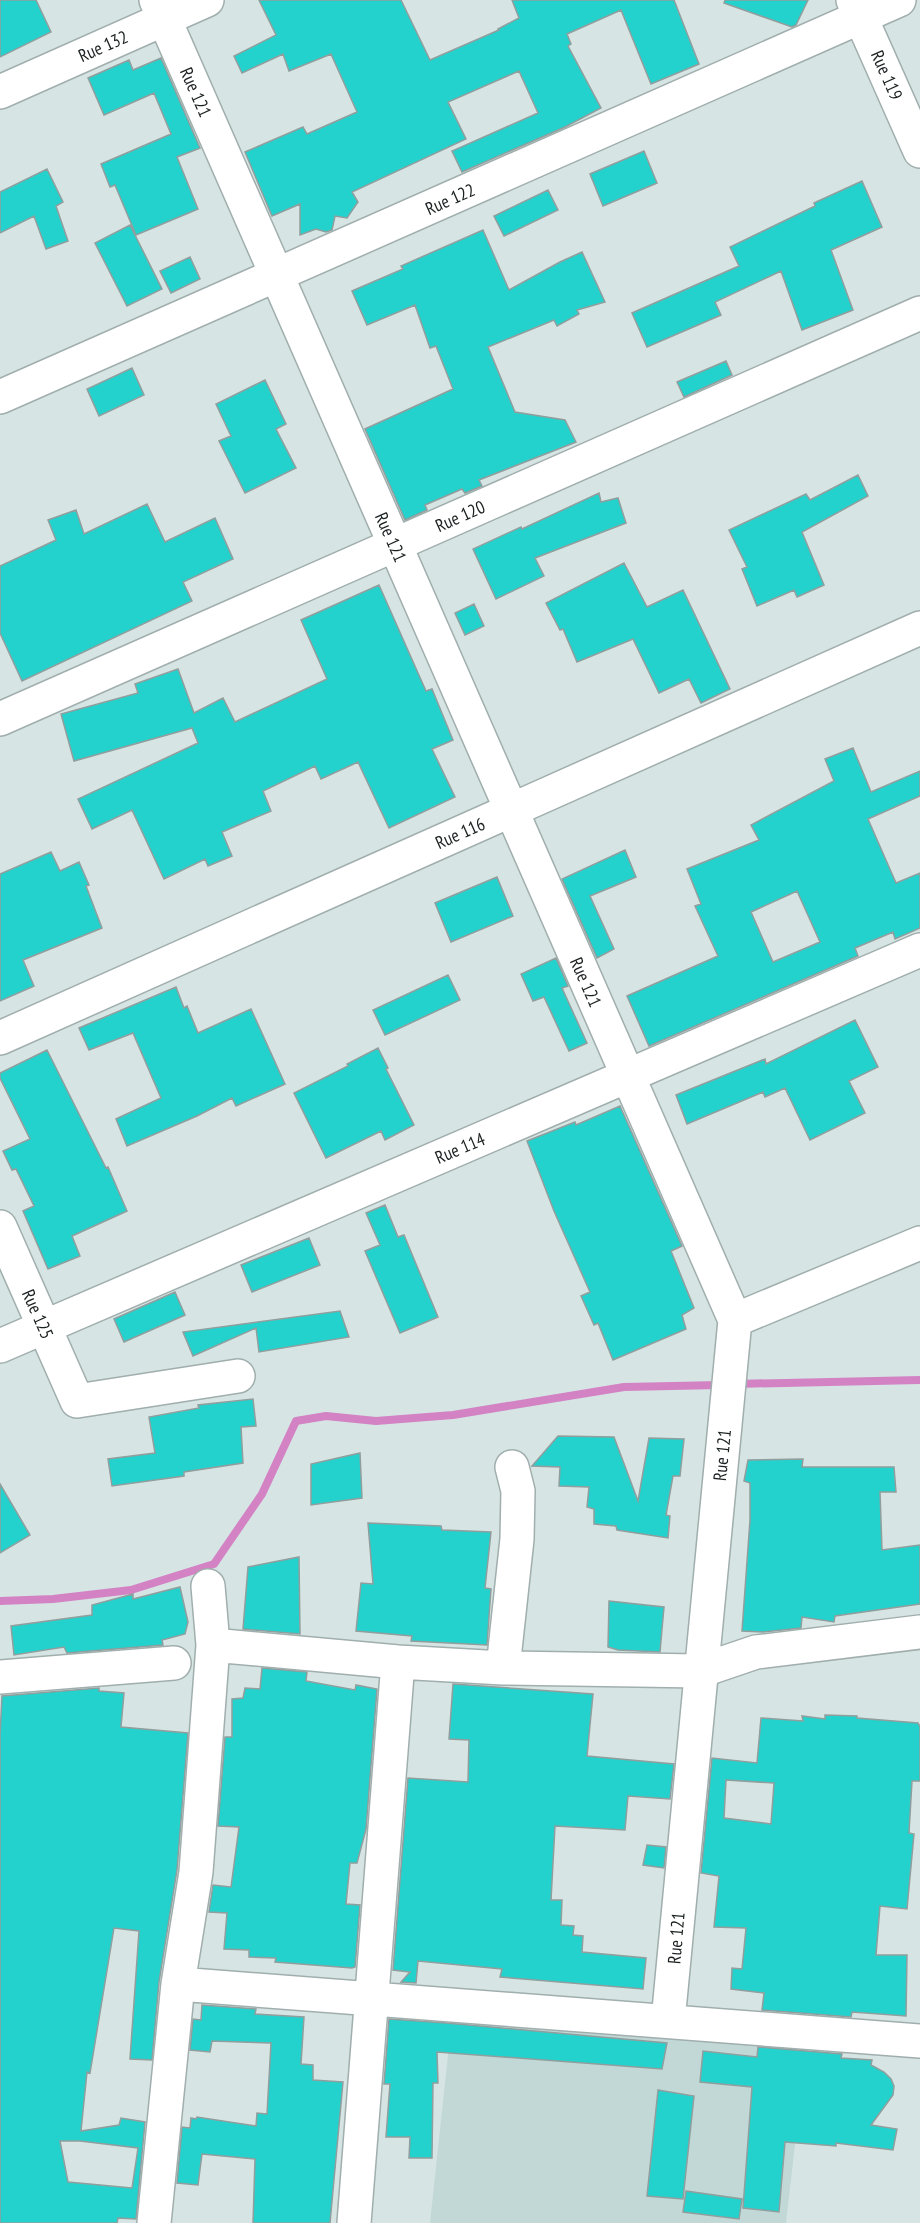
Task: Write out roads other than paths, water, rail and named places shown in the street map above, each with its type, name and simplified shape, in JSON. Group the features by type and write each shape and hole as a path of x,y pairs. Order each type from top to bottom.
{"street":[{"name":"Rue 132","path":"0,92 160,10 207,0"},
{"name":"Rue 122","path":"0,397 276,276 857,8 899,0"},
{"name":"Rue 119","path":"857,8 920,150"},
{"name":"Rue 121","path":"160,10 735,1320 668,2021"},
{"name":"Rue 120","path":"0,719 920,313"},
{"name":"Rue 116","path":"0,1038 920,628"},
{"name":"Rue 114","path":"0,1346 920,950"},
{"name":"Rue 125","path":"0,1227 77,1401 238,1376"},
{"path":"735,1320 920,1243"},
{"path":"503,1668 517,1539 518,1491 512,1467"},
{"path":"154,2223 178,1984 196,1872 213,1645 208,1586"},
{"path":"213,1645 398,1662 503,1668 700,1671 756,1652 920,1632"},
{"path":"354,2223 398,1662"},
{"path":"0,1677 174,1663"},
{"path":"178,1984 920,2041"}],"waterway":[{"path":"735,1384 920,1380"},
{"path":"0,1601 53,1599 131,1590 214,1564 262,1494 296,1421 326,1416 376,1421 453,1415 624,1387 720,1385"}]}
